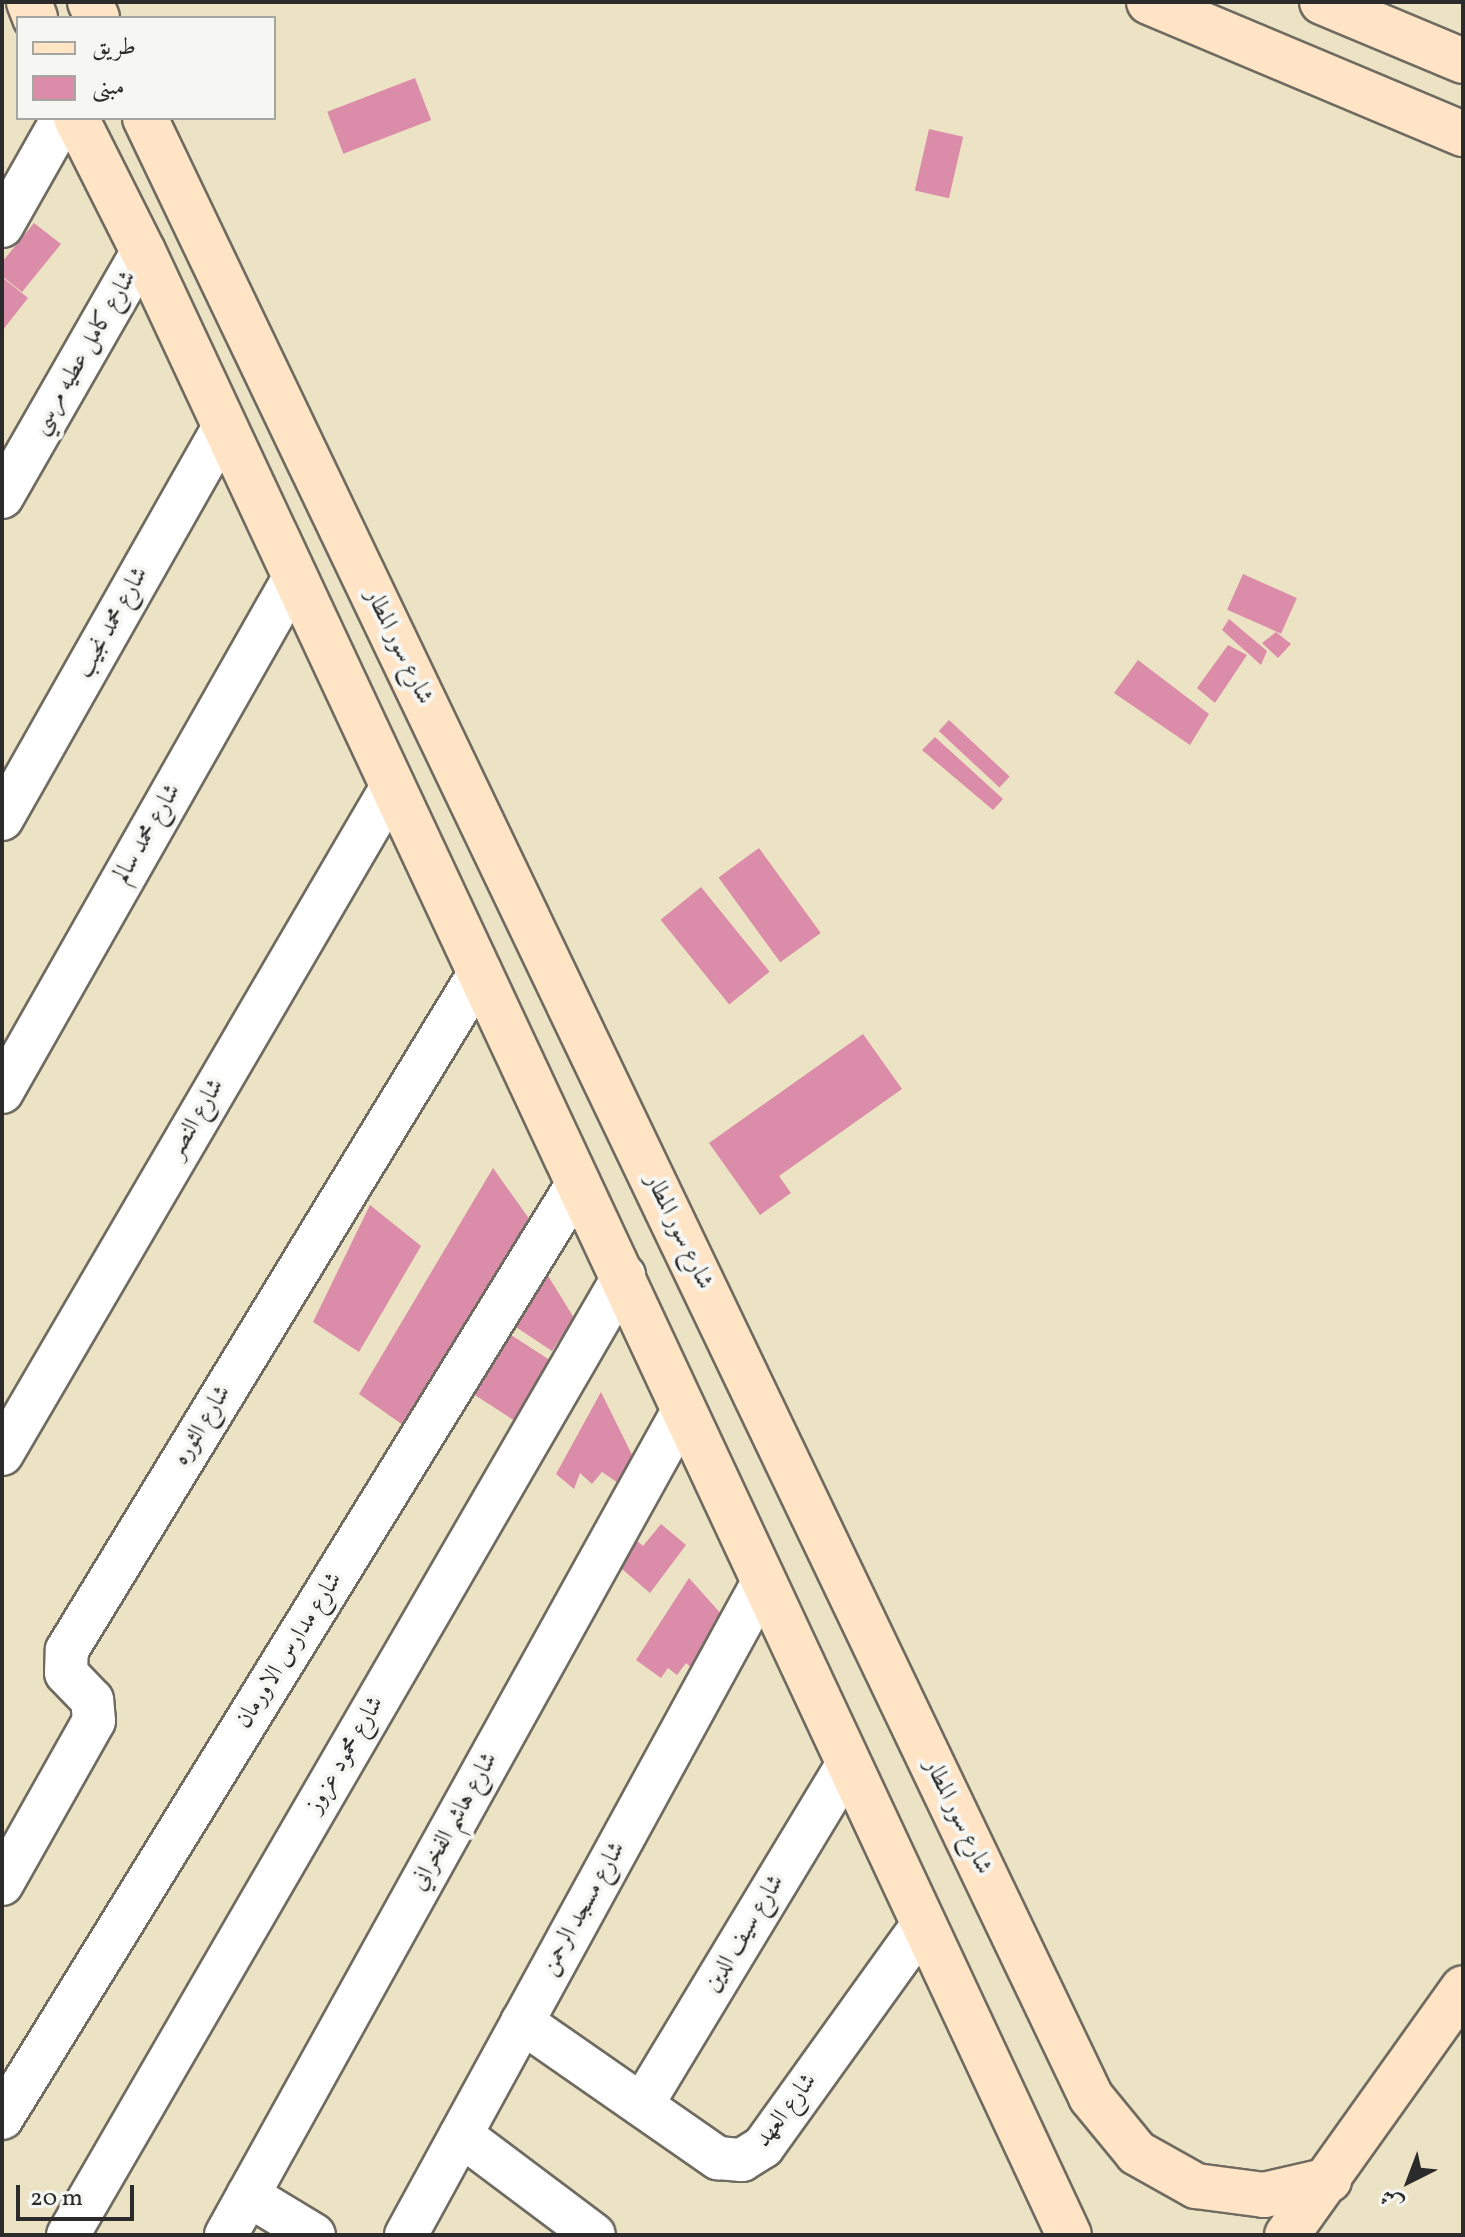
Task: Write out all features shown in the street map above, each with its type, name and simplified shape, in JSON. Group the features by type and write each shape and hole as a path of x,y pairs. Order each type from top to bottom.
{"street":[{"path":"1149,2 1463,134"},
{"path":"1322,2 1463,61"},
{"path":"2,226 62,120"},
{"path":"77,120 143,251 624,1276 763,1582 1069,2235"},
{"name":"شارع سور المطار","path":"146,120 1091,2097 1137,2153 1196,2186 1264,2195 1329,2180"},
{"name":"شارع كامل عطيه مرسي","path":"2,497 143,251"},
{"name":"شارع محمد نجيب","path":"2,819 224,426"},
{"name":"شارع محمد سالم","path":"2,1092 295,576"},
{"name":"شارع النصر","path":"2,1454 393,785"},
{"name":"شارع الثوره","path":"4,1875 94,1721 92,1700 66,1673 67,1650 480,972"},
{"name":"شارع مدارس الاورمان","path":"2,2118 578,1183"},
{"name":"شارع محمود عزوز","path":"68,2235 624,1276"},
{"name":"شارع هاشم الفخراني","path":"226,2235 684,1409"},
{"name":"شارع مسجد الرحمن","path":"406,2235 763,1582"},
{"name":"شارع سيف الدين","path":"642,2105 848,1763"},
{"name":"شارع العهد","path":"522,2022 718,2158 753,2155 924,1923"},
{"path":"1287,2235 1463,1988"},
{"path":"461,2135 594,2235"},
{"path":"248,2195 314,2235"}],"building":[{"path":"415,78 431,120 343,154 327,112"},
{"path":"929,129 963,137 949,198 915,190"},
{"path":"34,223 61,244 22,292 2,276 2,262"},
{"path":"2,277 28,298 2,331"},
{"path":"1243,574 1297,598 1281,634 1227,610"},
{"path":"1229,619 1267,651 1261,665 1222,630"},
{"path":"1276,632 1291,644 1278,658 1262,643"},
{"path":"1228,645 1247,655 1215,703 1197,688"},
{"path":"1138,660 1209,714 1190,745 1114,693"},
{"path":"949,720 1010,777 999,788 939,731"},
{"path":"935,737 1003,799 993,810 922,750"},
{"path":"759,848 821,933 780,962 719,877"},
{"path":"701,887 770,972 729,1004 661,920"},
{"path":"863,1034 902,1089 779,1176 791,1193 760,1215 709,1143"},
{"path":"493,1168 535,1227 417,1435 359,1394"},
{"path":"370,1205 421,1246 359,1352 313,1322"},
{"path":"542,1266 574,1318 552,1351 507,1321"},
{"path":"508,1333 556,1364 518,1423 470,1392"},
{"path":"601,1392 640,1471 627,1489 602,1472 592,1484 580,1473 574,1489 556,1474"},
{"path":"661,1524 686,1545 650,1593 608,1557 628,1533 643,1546"},
{"path":"689,1578 731,1625 697,1673 686,1663 677,1675 668,1668 661,1678 636,1660"}]}
